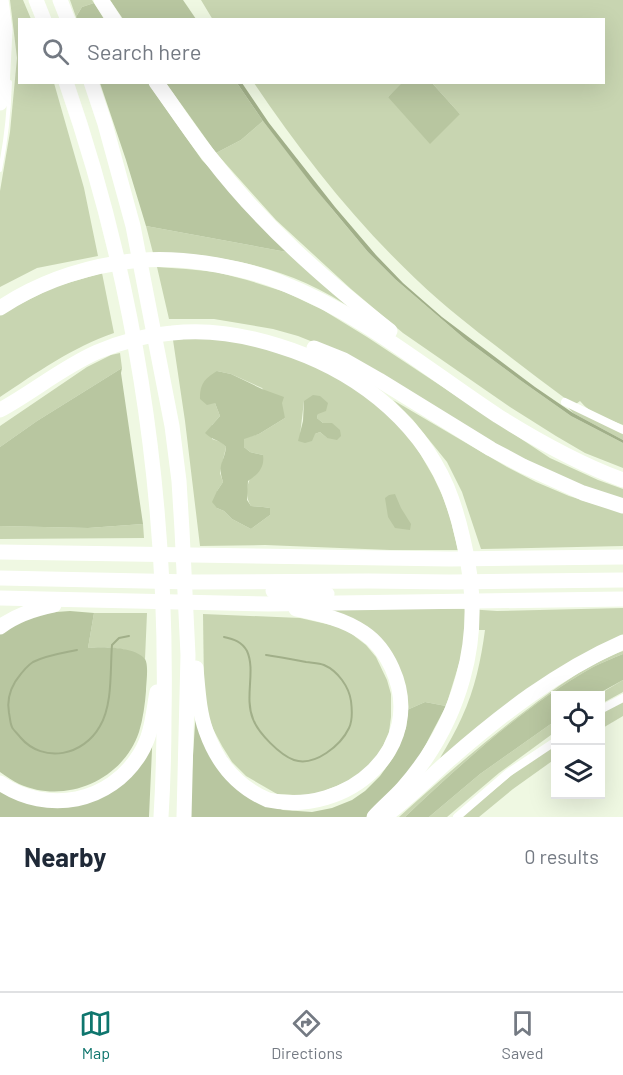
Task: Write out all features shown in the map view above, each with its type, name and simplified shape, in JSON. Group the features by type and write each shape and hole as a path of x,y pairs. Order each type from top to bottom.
{"highway":[{"path":"0,103 5,30 2,0"},
{"path":"36,0 43,18"},
{"path":"60,0 67,18"},
{"path":"101,0 113,18"},
{"path":"67,84 100,188 125,296 153,463 164,594 165,654 161,817"},
{"path":"92,84 133,226 172,426 190,650 184,817"},
{"path":"157,84 210,158 279,236 329,282 445,379"},
{"path":"0,308 41,285 65,275 92,267 127,261 157,258 204,262 254,273 307,293 378,333 497,415 561,454 623,480"},
{"path":"0,409 28,387 65,364 125,337 142,332 204,327 255,332 302,344 344,360 523,466 583,493 623,506"},
{"path":"0,409 96,353 118,344 144,337 200,332 237,335 295,351 348,375 394,412 414,435 437,469 454,505 467,555 472,619 463,678 447,723 432,749 402,788 374,817"},
{"path":"0,552 450,559 623,556"},
{"path":"0,578 193,582 623,580"},
{"path":"193,582 274,591 459,601"},
{"path":"0,598 269,604 623,599"},
{"path":"0,627 17,616 37,609 78,600"},
{"path":"190,650 205,729 216,755 240,784 255,795 288,806 302,808 329,804 361,788 378,772 390,753 400,728 400,693 395,674 378,647 366,634 349,624 329,617 269,604"},
{"path":"385,817 492,724 528,696 578,664 623,642"},
{"path":"0,783 9,789 39,800 58,802 89,796 116,781 141,753 148,737 165,654"}],"street":[{"path":"565,402 623,430"},
{"path":"605,707 623,698"},
{"path":"457,817 508,773 551,744"}],"lane":[{"path":"5,30 10,54"},
{"path":"0,170 9,105 10,74"}],"shaded area":[{"path":"10,0 23,0 31,18 18,18 18,84 54,84 84,188 98,256 37,268 0,287 0,191 10,132 17,58"},
{"path":"70,0 92,0 94,3 82,7 76,17"},
{"path":"110,0 183,0 195,18 122,18"},
{"path":"201,0 623,0 623,425 594,413 580,401 576,404 570,402 479,333 414,277 340,198 295,142 255,84 402,84 388,97 460,114 433,84 605,84 605,18 212,18"},
{"path":"94,3 103,18 76,18 82,7"},
{"path":"100,84 149,84 202,160 292,253 146,226"},
{"path":"167,84 238,84 263,121 241,140 216,153"},
{"path":"238,84 243,84 269,123 335,207 403,283 442,317 535,387 573,413 623,440 623,443 571,416 520,380 466,340 395,279 368,252 263,121"},
{"path":"401,84 433,84 460,114 430,144 388,97"},
{"path":"263,121 332,209 368,252 395,279 466,340 520,380 571,416 623,443 623,468 585,453 556,436 403,333 276,220 216,153 241,140"},
{"path":"146,226 292,253 357,312 310,285 260,267 208,257 153,253"},
{"path":"157,267 216,272 247,280 285,292 323,310 550,458 623,489 623,502 540,470 343,354 298,336 273,329 214,319 169,319"},
{"path":"102,273 114,333 69,353 0,397 0,314 54,287"},
{"path":"194,338 224,340 260,346 309,363 355,385 408,433 442,495 458,550 265,545 200,546 173,340","holes":["217,371 231,374 262,388 285,418 259,434 244,438 244,447 250,452 263,455 250,480 248,500 251,506 270,508 270,515 251,529 217,508 217,491 223,482 220,473 226,447 221,442 212,439 212,425 220,416 215,403","304,401 318,414 317,418 323,423 327,438 320,432 300,435"]},
{"path":"120,353 122,368 0,447 0,426 87,367"},
{"path":"122,368 143,524 88,528 0,526 0,447"},
{"path":"217,371 231,374 284,397 282,403 285,418 259,434 244,439 244,447 250,452 263,455 260,471 248,481 247,500 251,506 270,508 270,515 251,529 232,519 212,502 223,482 221,467 226,447 205,433 220,416 215,403 207,405 200,399 200,394 204,382"},
{"path":"313,395 320,396 328,403 326,411 318,414 317,418 323,423 332,423 340,430 341,436 337,440 327,438 320,432 315,434 312,441 305,443 298,441 303,421 304,401"},
{"path":"393,400 536,482 569,496 623,513 623,546 481,549 462,492 447,462 413,420"},
{"path":"566,405 623,433 623,440 573,413"},
{"path":"395,494 411,524 410,530 395,528 388,517 385,498"},
{"path":"143,524 144,538 0,539 0,526 88,528"},
{"path":"318,608 497,611 623,608 623,637 440,758 471,696 485,630 465,630 462,654 446,706 425,702 407,710 387,650"},
{"path":"70,611 94,613 88,648 110,647 127,650 145,659 147,675 143,717 131,749 106,775 91,784 73,789 37,790 19,784 0,772 0,634 12,625 42,613"},
{"path":"94,613 147,613 145,659 132,652 118,649 88,648"},
{"path":"203,614 300,618 344,628 366,645 376,657 387,680 391,694 391,717 389,732 379,755 363,775 312,796 277,794 246,776 232,762 213,729 207,712 204,688"},
{"path":"623,651 623,654 593,667 552,691 584,670"},
{"path":"623,654 623,680 603,691 555,691 567,683 593,667"},
{"path":"623,680 623,692 605,702 604,691"},
{"path":"551,692 494,736 405,817 399,817 477,749"},
{"path":"551,694 551,724 480,774 429,817 405,817 494,736"},
{"path":"623,701 623,716 605,727 605,710"},
{"path":"425,702 446,706 415,765 367,817 189,817 196,709 197,714 256,799 283,810 312,812 332,808 352,800 365,791 393,758 406,728 407,710"},
{"path":"551,724 551,735 499,773 447,817 429,817 480,774"},
{"path":"153,727 149,817 0,817 0,790 20,800 108,792"},
{"path":"551,746 551,762 479,817 461,817"}],"waterway":[{"path":"77,650 33,662 23,671 11,690 8,705 10,722 20,737 40,751 63,753 74,750 93,736 100,726 107,707 112,645 119,638 129,636"},
{"path":"224,637 237,641 247,651 250,667 251,711 264,737 276,749 294,760 302,761 319,757 340,741 350,725 351,701 345,685 334,671 324,665 266,655"}]}
